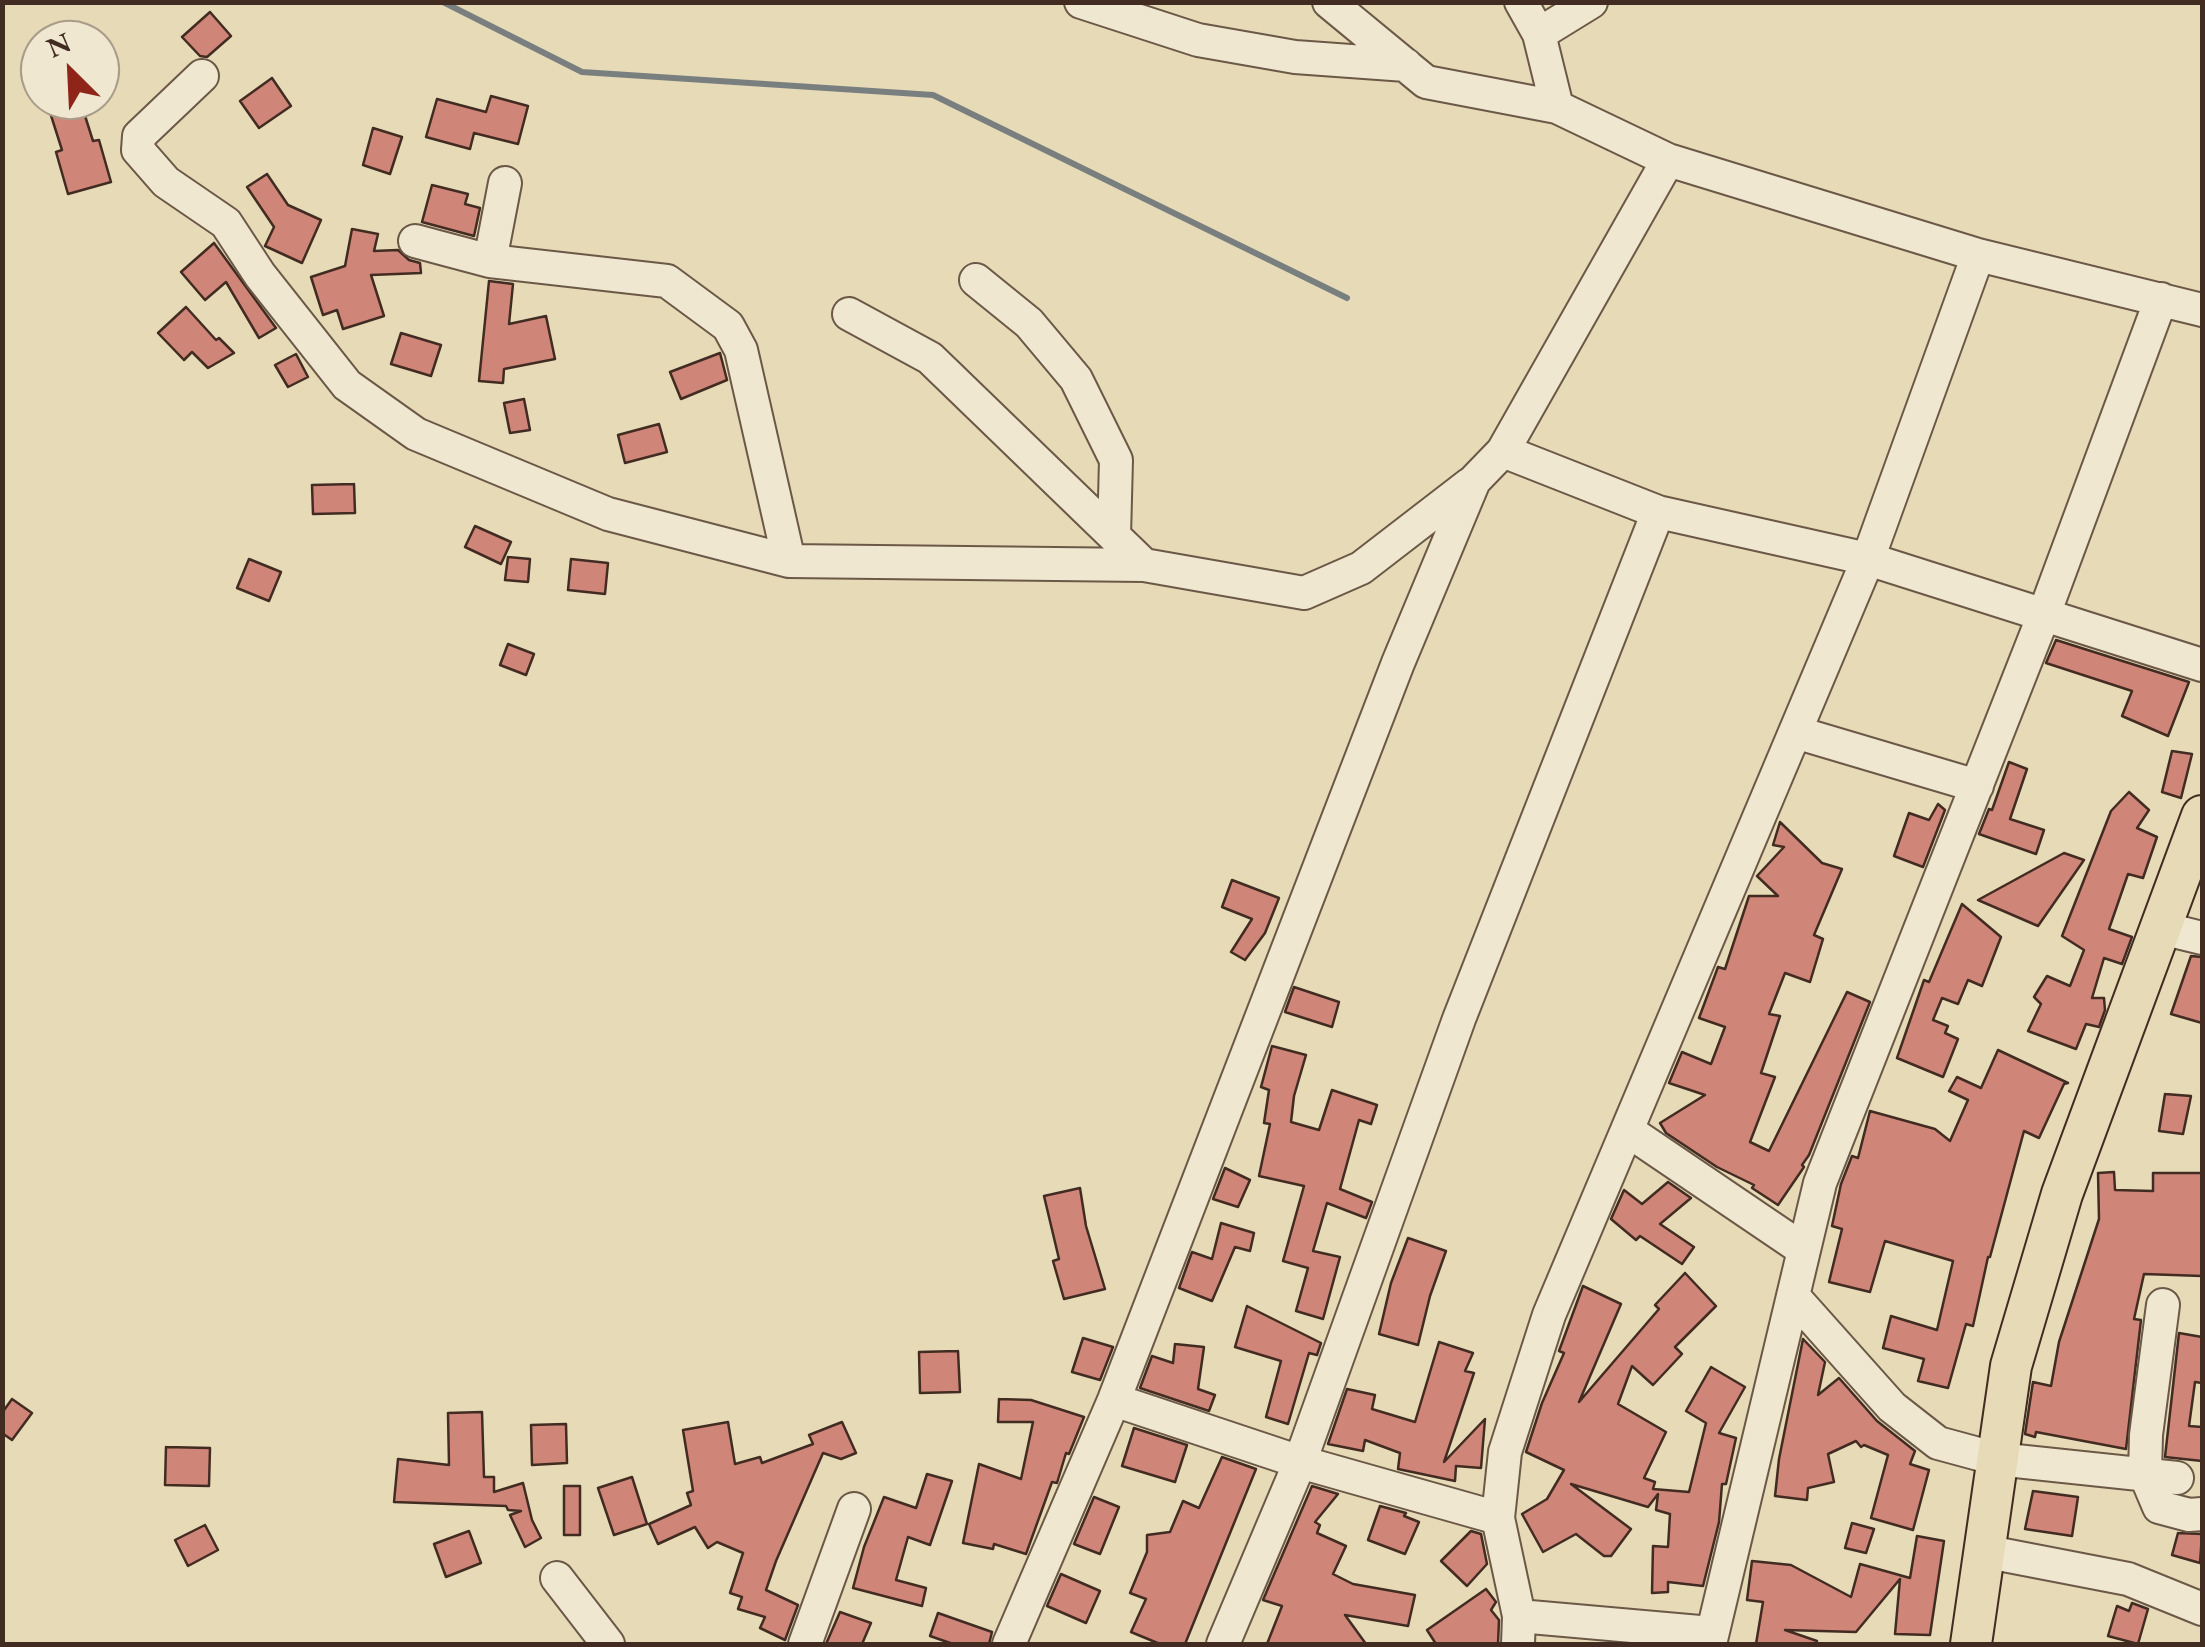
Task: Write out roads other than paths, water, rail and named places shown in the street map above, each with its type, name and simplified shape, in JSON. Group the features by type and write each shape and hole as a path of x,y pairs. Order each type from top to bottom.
{"main road":[{"path":"1971,1644 2011,1366 2062,1194 2202,816"}],"street":[{"path":"1080,2 1198,40 1295,57 1406,66"},
{"path":"1329,2 1426,82 1558,107 1668,160 1978,255 2202,310"},
{"path":"1521,2 1539,34 1558,107"},
{"path":"1539,34 1591,2"},
{"path":"202,76 139,136 138,150 166,182 226,224 260,275 346,385 416,434 608,514 790,562 1144,565 1304,592 1360,568 1474,480 1503,451 1668,160"},
{"path":"490,261 505,183"},
{"path":"415,241 490,261 667,281 728,326 741,350 790,562"},
{"path":"1978,255 1868,559 1549,1315 1505,1452 1498,1518 1519,1630 1710,1639 1820,1183 2043,617 2161,299"},
{"path":"976,280 1029,322 1076,379 1116,460 1114,536"},
{"path":"850,314 930,358 1144,565"},
{"path":"1503,451 1658,512 1868,559 2202,666"},
{"path":"1009,1644 1114,1400 1398,664 1474,480"},
{"path":"1223,1644 1300,1462 1460,1018 1658,512"},
{"path":"1795,732 1977,786"},
{"path":"2161,928 2202,938"},
{"path":"1627,1130 1804,1250"},
{"path":"1793,1296 1892,1407 1938,1443 1997,1459 2161,1476"},
{"path":"2163,1305 2146,1435 2161,1476 2159,1507 2202,1514"},
{"path":"1114,1400 1300,1462 1498,1518"},
{"path":"805,1644 854,1509"},
{"path":"1982,1551 2128,1579 2202,1609"},
{"path":"557,1578 608,1644"}],"waterway":[{"path":"443,2 582,72 933,95 1347,298"}]}
